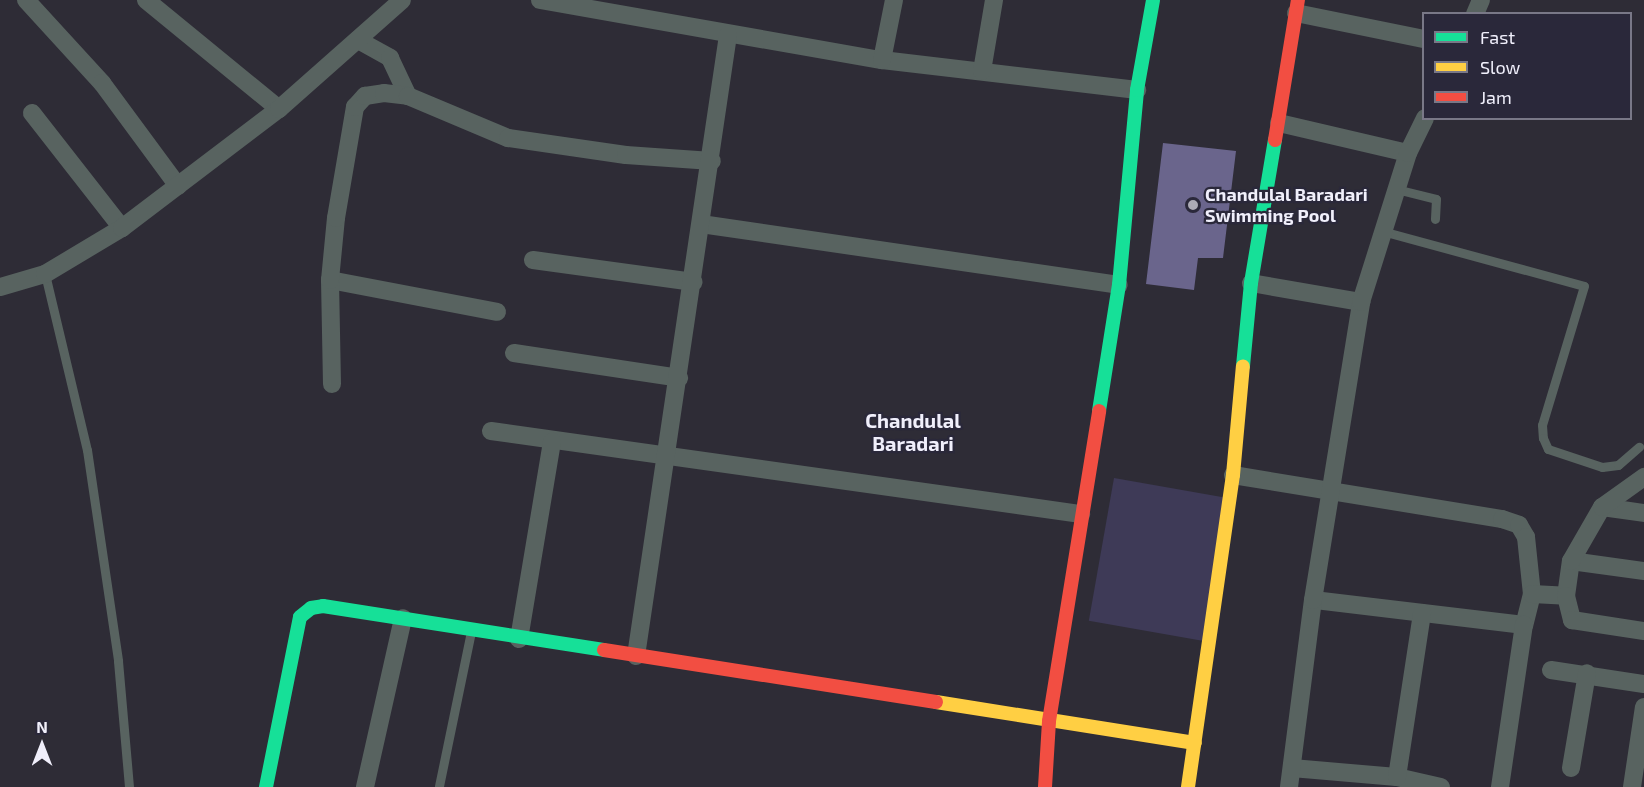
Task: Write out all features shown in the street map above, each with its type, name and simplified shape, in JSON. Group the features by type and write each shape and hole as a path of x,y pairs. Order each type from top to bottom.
{"street":[{"path":"26,0 102,83 178,186"},
{"path":"146,0 279,109"},
{"path":"0,287 45,274 122,228 279,109 402,0"},
{"path":"540,0 728,35 882,60 1137,90"},
{"path":"882,60 894,0"},
{"path":"982,71 994,0"},
{"path":"1046,787 1049,722 1119,285 1137,90 1153,0"},
{"path":"1188,787 1233,475 1251,283 1297,7 1422,38"},
{"path":"636,656 669,453 728,35"},
{"path":"358,40 390,58 408,96"},
{"path":"332,384 330,280 355,107 374,94 408,96 508,138 626,155 712,161"},
{"path":"32,113 122,228"},
{"path":"1289,787 1313,600 1333,494 1361,302 1408,153 1424,120"},
{"path":"1279,123 1408,153"},
{"path":"701,224 1119,285"},
{"path":"533,260 693,282"},
{"path":"330,280 497,312"},
{"path":"1251,283 1361,302"},
{"path":"514,353 679,378"},
{"path":"491,431 552,442 669,453 1081,514"},
{"path":"519,639 552,442"},
{"path":"1233,475 1519,525 1526,537 1532,594 1524,625 1500,787"},
{"path":"1644,477 1602,507 1571,561 1566,596 1572,620 1644,631"},
{"path":"1602,507 1644,513"},
{"path":"1571,561 1644,572"},
{"path":"1532,594 1566,596"},
{"path":"1313,600 1524,625"},
{"path":"266,787 300,617 311,608 337,606 519,639 1195,743"},
{"path":"1397,777 1422,613"},
{"path":"365,787 403,618"},
{"path":"1551,670 1644,684"},
{"path":"1571,768 1587,674"},
{"path":"1632,787 1644,706"},
{"path":"1292,768 1397,777 1441,787"}],"lane":[{"path":"1396,189 1436,199 1435,219"},
{"path":"1382,231 1584,286 1542,424 1542,438 1548,449 1602,466 1618,465 1639,447"},
{"path":"45,274 87,450 118,662 129,787"},
{"path":"439,786 471,631"}],"shaded area":[{"name":"Chandulal Baradari Swimming Pool","path":"1163,143 1236,151 1223,258 1198,258 1194,290 1146,284"},
{"path":"1114,478 1230,498 1205,641 1089,621"}],"traffic: fast":[{"path":"1099,411 1119,285 1137,90 1153,0"},
{"path":"1243,366 1251,283 1275,140"},
{"path":"266,787 300,617 311,608 323,606 604,650"}],"traffic: slow":[{"path":"1188,787 1233,475 1243,366"},
{"path":"936,702 1195,743"}],"traffic: jam":[{"path":"1275,140 1298,0"},
{"path":"1045,787 1049,721 1099,411"},
{"path":"604,650 936,702"}],"place":[{"name":"Chandulal Baradari Swimming Pool","path":"1193,205"}],"district":[{"name":"Chandulal Baradari","path":"913,432"}]}
